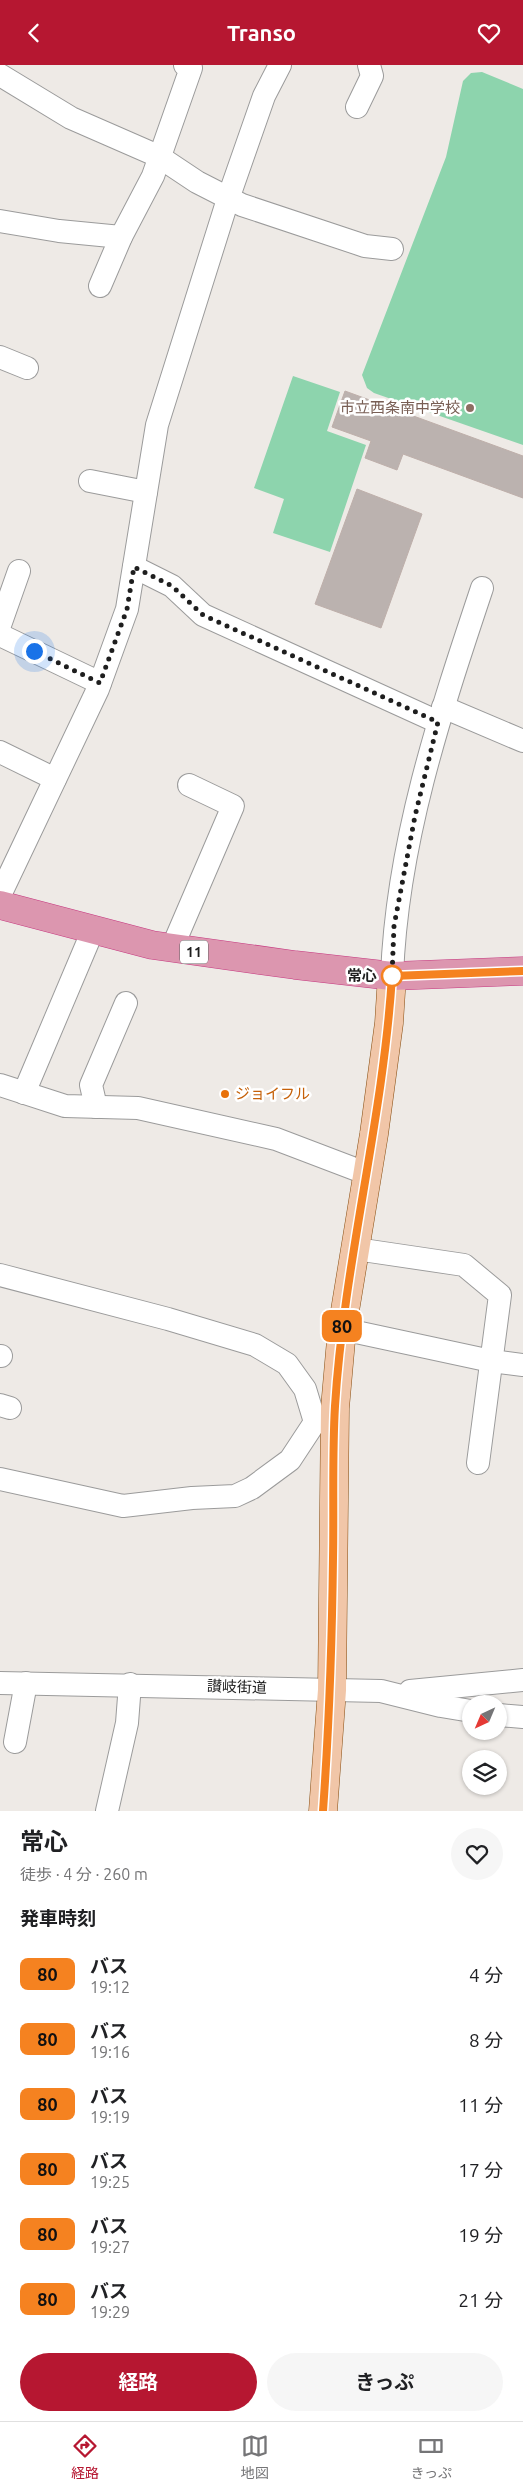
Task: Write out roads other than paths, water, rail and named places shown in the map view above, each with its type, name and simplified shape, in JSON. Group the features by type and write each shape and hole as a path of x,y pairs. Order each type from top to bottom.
{"highway":[{"name":"11","path":"0,905 93,930 172,948 295,965 392,976 523,971"}],"main road":[{"path":"323,1811 332,1690 325,1422 368,1174 389,1023 392,976"}],"street":[{"path":"100,286 120,237 152,176 191,68 185,65"},
{"path":"0,895 100,683 127,609 157,425 228,199 264,95 280,65"},
{"path":"357,107 372,76 369,65"},
{"path":"3,79 71,118 158,156 197,182 228,199 365,247 392,249"},
{"path":"0,221 59,231 120,237"},
{"path":"0,357 27,368"},
{"path":"90,481 146,492"},
{"path":"134,567 172,586 203,615 440,715 523,741"},
{"path":"0,625 19,571"},
{"path":"392,976 394,926 415,816 440,715 482,588"},
{"path":"0,635 100,683"},
{"path":"0,752 56,779"},
{"path":"172,948 233,807 189,785"},
{"path":"24,1093 93,930"},
{"path":"96,1107 90,1085 126,1003"},
{"path":"0,1085 65,1105 138,1109 276,1139 368,1174"},
{"path":"356,1249 464,1265 500,1295 478,1463"},
{"path":"0,1275 168,1319 255,1345 287,1364 325,1422 290,1460 252,1487 235,1496 192,1498 123,1506 0,1479"},
{"path":"342,1329 491,1361 523,1365"},
{"path":"381,1691 427,1691 523,1680"},
{"name":"讃岐街道","path":"0,1683 130,1684 381,1691 462,1710"},
{"path":"15,1742 26,1683"},
{"path":"108,1811 126,1723 130,1684"},
{"path":"508,1716 523,1717"}],"place":[{"name":"市立西条南中学校","path":"470,408"},
{"name":"常心","path":"392,976"},
{"name":"ジョイフル","path":"225,1094"}]}
